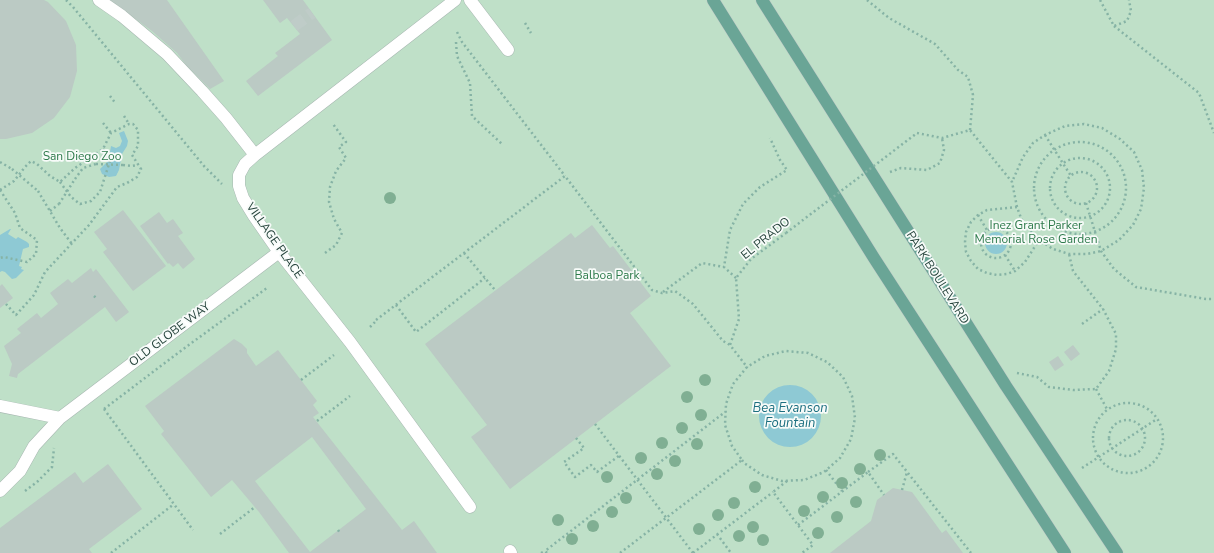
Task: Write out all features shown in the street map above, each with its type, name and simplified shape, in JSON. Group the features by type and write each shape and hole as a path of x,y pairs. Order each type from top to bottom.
{"main road":[{"path":"713,0 874,258 1065,553"},
{"name":"PARK BOULEVARD","path":"762,0 1006,386 1117,553"}],"street":[{"path":"99,0 122,16 167,54 226,118 255,155"},
{"name":"VILLAGE PLACE","path":"455,0 255,155 245,164 239,175 239,186 243,198 254,216 350,342 470,507"},
{"path":"470,0 508,50"},
{"name":"OLD GLOBE WAY","path":"0,491 20,471 34,446 60,418 280,252"},
{"path":"0,406 60,418"}],"path":[{"path":"66,0 204,166 226,188"},
{"path":"867,0 889,18 935,44 958,70 968,77 973,95 970,130 1012,182 1017,207 1021,218 1027,228 1039,240 1053,249 1069,254 1087,254 1101,251 1119,240 1133,225 1141,209 1144,188 1142,170 1134,152 1120,138 1102,128 1084,124 1065,126 1045,135 1033,143 1024,157 1012,182"},
{"path":"1100,0 1114,26 1199,93 1214,133"},
{"path":"1114,26 1127,21 1131,11 1129,0"},
{"path":"524,23 531,33"},
{"path":"457,32 464,46 652,290 662,293 675,291 693,304 723,341 730,345 747,367"},
{"path":"456,42 456,56 470,84 472,116 504,145"},
{"path":"110,96 116,104"},
{"path":"124,116 129,124"},
{"path":"104,123 113,132"},
{"path":"6,304 16,315 34,295 45,272 89,225 117,187 137,177 141,169 132,155 138,146 138,130 133,124 129,124 113,132 103,149 75,168 60,182"},
{"path":"325,253 336,245 342,233 334,219 329,202 330,187 336,171 346,158 339,148 346,142 333,124"},
{"path":"890,172 901,168 927,170 940,163 944,150 942,138 970,130"},
{"name":"EL PRADO","path":"736,278 750,259 917,132 942,138"},
{"path":"1045,135 1071,176"},
{"path":"724,267 730,230 743,204 760,187 787,170 780,160 770,138"},
{"path":"1081,142 1095,144 1108,151 1118,161 1125,174 1127,188 1125,202 1118,215 1108,226 1095,233 1081,235 1066,233 1053,227 1042,216 1035,203 1033,188 1036,173 1043,160 1054,150 1067,144 1081,142"},
{"path":"0,258 4,257 27,262 36,254 37,240 20,228 15,213 0,190 14,181 31,161 60,182 71,197 80,204 91,201 100,192 111,158 103,149"},
{"path":"1074,158 1084,158 1101,166 1107,174 1110,184 1110,194 1106,203 1100,211 1090,216 1081,218 1071,217 1055,206 1051,197 1050,187 1052,177 1063,163 1074,158"},
{"path":"0,162 12,169 38,191 72,244"},
{"path":"50,211 59,204 83,168 96,164 123,166 138,165"},
{"path":"1081,172 1091,176 1096,185 1095,195 1086,203 1077,204 1072,202 1066,194 1065,184 1075,173 1081,172"},
{"path":"370,327 396,305 565,176"},
{"path":"1086,203 1101,251 1114,269 1136,287 1206,299 1214,299"},
{"path":"1017,207 987,210 978,215 971,222 966,232 965,242 966,252 971,261 978,268 987,273 997,275 1007,274 1014,271 1025,262 1039,240"},
{"path":"978,215 987,230"},
{"path":"997,227 1006,230 1009,233 1012,243 1011,248 1005,255 995,258 985,254 982,249 981,239 987,230 997,227"},
{"path":"464,253 495,290"},
{"path":"1069,254 1073,271 1103,309 1116,334 1116,350 1109,371 1096,389"},
{"path":"1005,255 1014,271"},
{"path":"662,293 702,262 724,267 736,278 739,319 730,345"},
{"path":"396,305 416,332 485,278"},
{"path":"194,530 104,409 267,288"},
{"path":"94,296 97,299"},
{"path":"1082,324 1103,309"},
{"path":"786,351 808,353 827,362 842,377 852,396 855,418 851,439 840,458 824,472 804,480 782,481 762,475 744,463 732,446 725,425 725,412 726,404 733,384 747,367 765,356 786,351"},
{"path":"301,380 334,355"},
{"path":"1017,372 1037,377 1049,387 1073,390 1096,389"},
{"path":"1096,389 1107,409"},
{"path":"317,421 350,396"},
{"path":"1117,404 1140,404 1150,410 1158,419 1162,430 1163,442 1159,454 1152,464 1142,470 1130,473 1118,472 1107,466 1098,458 1092,437 1094,427 1099,417 1107,409 1117,404"},
{"path":"541,553 546,552 725,412"},
{"path":"1082,468 1158,419"},
{"path":"1123,420 1134,421 1143,428 1145,440 1143,446 1134,455 1122,455 1116,453 1112,449 1109,437 1110,431 1118,422 1123,420"},
{"path":"595,424 693,553 788,480"},
{"path":"576,438 584,448 564,462 575,477 592,465 597,472 620,455"},
{"path":"21,494 37,482 52,467 54,445"},
{"path":"798,525 893,454 971,553"},
{"path":"620,553 742,460"},
{"path":"826,470 842,492"},
{"path":"868,472 884,495"},
{"path":"902,490 907,472"},
{"path":"773,492 813,544 802,553"},
{"path":"111,553 174,504"},
{"path":"220,534 255,508"},
{"path":"717,534 730,553"}],"green space":[{"name":"Balboa Park","path":"0,0 1214,0 1214,553 0,553"}],"water":[{"path":"124,131 128,141 127,146 122,154 119,170 116,176 109,177 102,174 100,169 108,161 111,146 116,148 120,146 122,141 119,133"},
{"path":"10,229 8,234 16,239 18,237 29,244 29,247 23,249 19,266 24,270 16,278 12,279 5,272 0,272 0,235"},
{"path":"996,232 1004,235 1007,243 1004,251 996,254 988,251 985,243 988,235"},
{"name":"Bea Evanson Fountain","path":"790,385 802,387 812,394 819,404 821,416 819,428 812,438 802,445 790,447 778,445 768,438 761,428 759,416 761,404 768,394 778,387"}],"building":[{"path":"0,0 44,0 48,2 66,21 76,45 77,71 70,97 54,118 32,133 6,139 0,139"},
{"path":"110,0 167,0 224,81 210,89 187,66 177,53 152,31"},
{"path":"263,0 303,0 332,40 258,96 246,81 278,56 275,53 300,34 287,18 280,23"},
{"path":"123,210 166,266 133,291 103,252 107,249 94,232"},
{"path":"159,212 167,223 173,219 183,233 178,236 195,259 183,269 178,263 173,267 169,263 168,264 140,226"},
{"path":"592,225 610,248 613,246 651,296 630,313 671,366 510,489 471,437 487,425 425,344 571,233 575,238"},
{"path":"91,268 93,272 96,269 129,312 116,322 105,307 18,374 17,378 9,376 12,364 4,346 21,333 17,329 37,313 41,318 58,304 50,293 68,279 72,283"},
{"path":"2,284 13,298 0,308 0,286"},
{"path":"234,339 247,349 247,353 256,366 278,350 317,401 313,405 319,413 313,417 402,530 414,521 437,553 289,553 259,512 232,480 211,497 161,434 164,431 145,406","holes":["312,437 366,509 310,552 255,481"]},
{"path":"1073,345 1080,354 1071,361 1064,352"},
{"path":"1058,356 1064,365 1055,371 1049,362"},
{"path":"108,464 142,509 89,549 92,553 0,553 0,528 75,472 83,483"},
{"path":"893,488 912,492 942,533 946,530 963,553 830,553 871,521 877,500"}],"tunnel":[{"path":"294,26 312,13"}],"park label":[{"name":"San Diego Zoo","path":"82,157"},
{"name":"Inez Grant Parker Memorial Rose Garden","path":"1036,233"}]}
